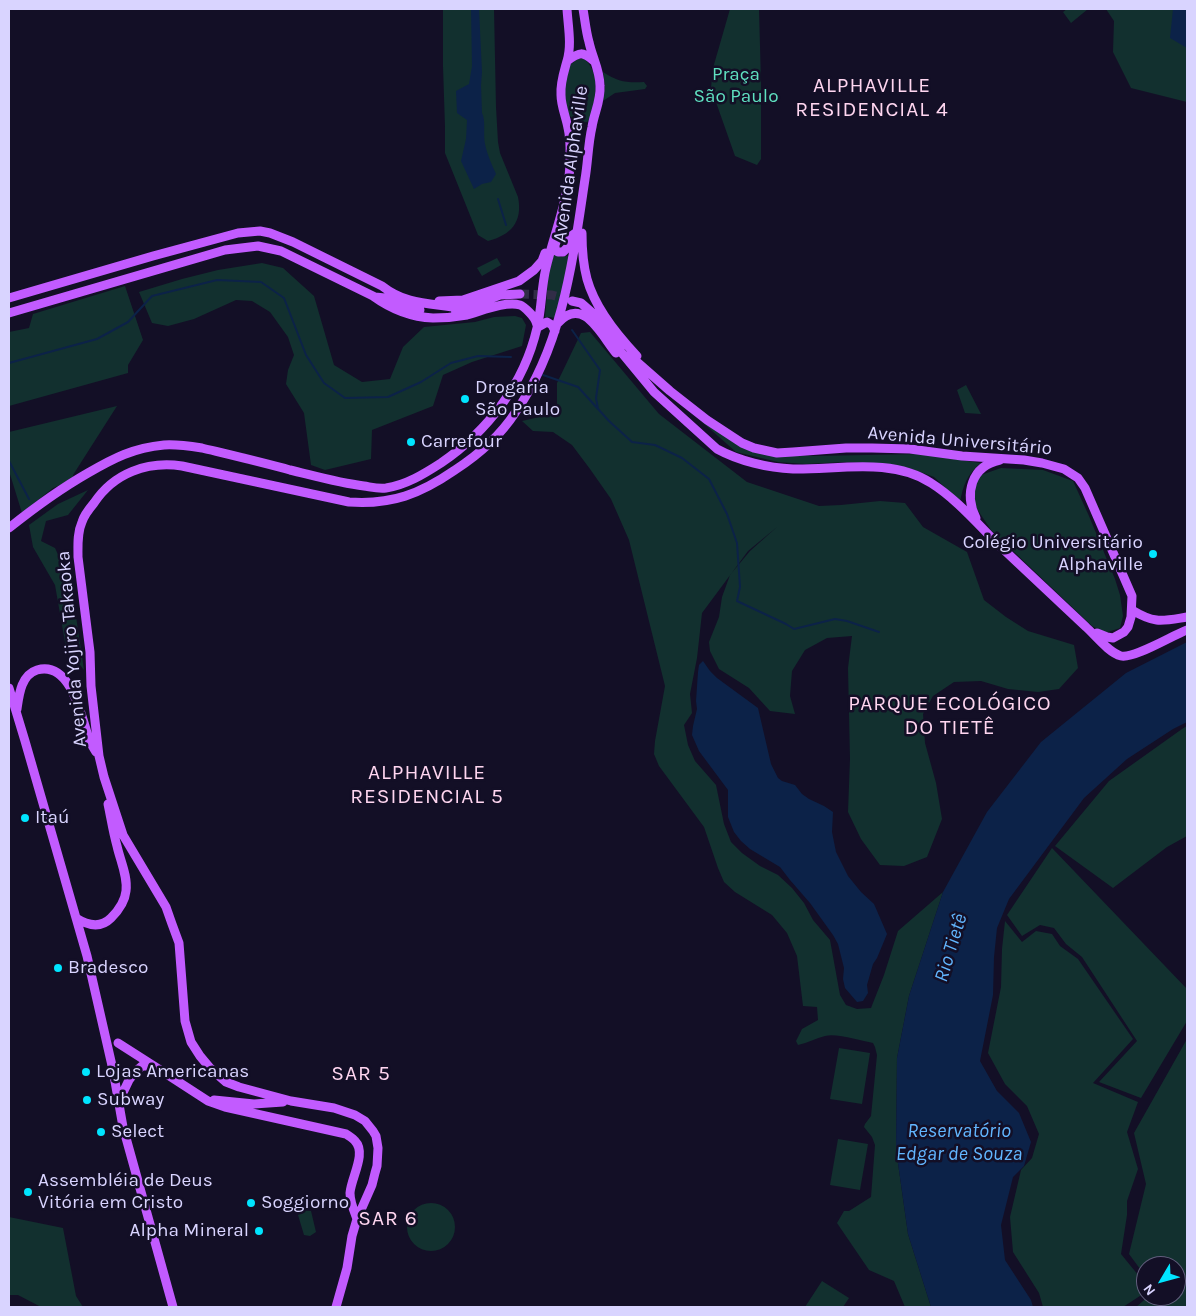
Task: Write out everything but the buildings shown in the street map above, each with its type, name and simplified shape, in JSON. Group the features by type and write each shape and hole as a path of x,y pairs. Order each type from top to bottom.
{"main road":[{"name":"Avenida Alphaville","path":"538,326 543,280 552,240 568,186 570,154 568,129 560,93 569,45 567,9"},
{"name":"Avenida Alphaville","path":"565,295 577,232 592,126 600,96 599,74 588,42 584,9"},
{"path":"567,61 583,53 596,63"},
{"path":"563,208 564,216 556,240 555,250 560,252 566,250 570,237 577,232"},
{"path":"580,213 583,261 587,280 594,296 603,313 623,340 670,391"},
{"path":"9,298 238,233 260,232 270,233 294,242 382,286 390,292 416,303 459,308 469,307 500,296 520,294"},
{"path":"382,286 391,287 418,298 443,301 463,300 519,281 534,270 542,261 548,244 552,240"},
{"path":"9,313 225,250 258,246 281,251 373,296 383,304 410,315 432,318 465,315 510,304 520,305 533,315 538,326 526,363 500,409 478,434 453,455 429,472 409,482 379,488 349,484 202,448 183,445 148,447 115,458 45,500 9,528"},
{"path":"98,273 101,286"},
{"name":"Avenida Yojiro Takaoka","path":"336,1307 347,1268 352,1236 357,1219 372,1185 377,1166 378,1148 376,1136 365,1120 355,1115 334,1108 291,1101 226,1082 210,1068 191,1042 185,1021 182,969 178,943 172,924 166,907 123,835 98,756 90,652 78,557 81,524 106,486 122,475 152,465 171,464 349,502 382,502 398,499 431,486 460,467 488,445 514,415 530,389 547,352 565,295"},
{"path":"373,296 427,311 450,312 459,308"},
{"name":"Avenida Universitário","path":"572,301 581,304 597,317 621,352 654,392 717,449 726,454 782,468 866,466 882,468 910,474 930,482 978,522 1002,548 1090,630 1114,652 1122,656 1140,652 1187,630"},
{"path":"538,326 546,322 556,327 565,316 571,313 581,313 587,317 636,377 654,392"},
{"name":"Avenida Universitário","path":"611,337 670,391 725,433 742,443 765,450 793,452 846,448 910,449 962,456 1024,460 1049,464 1064,469 1078,478 1087,494 1132,596 1132,610"},
{"path":"978,522 972,512 969,500 970,488 975,477 983,468 993,462 1005,459"},
{"path":"1090,630 1113,638 1124,632 1128,627 1132,610 1154,620 1171,620 1187,617"},
{"path":"16,713 20,689 26,677 40,669 60,674 73,692 91,743 98,756"},
{"path":"9,688 87,956 113,1070 123,1127 173,1307"},
{"path":"76,918 92,924 100,925 107,922 120,907 126,894 126,878 112,824 104,777"},
{"path":"118,1043 208,1100 225,1107 346,1134 355,1140 360,1150 350,1194 357,1219"},
{"path":"118,1101 134,1072 142,1066 154,1066"},
{"path":"208,1100 254,1104 291,1101"}],"green space":[{"path":"443,9 494,9 498,142 500,153 518,197 519,214 514,226 509,231 488,241 478,235 445,153"},
{"name":"Praça São Paulo","path":"730,9 759,9 761,159 757,165 735,156 711,88 713,68"},
{"path":"1067,9 1088,9 1071,23 1063,12"},
{"path":"1106,9 1187,9 1187,102 1131,88 1113,52 1114,21"},
{"path":"583,58 589,63 595,77 595,102 593,117 587,122 577,123 569,115 563,101 566,71 571,64"},
{"path":"603,72 623,81 644,82 647,86 645,89 615,93 603,101 605,86"},
{"path":"554,253 561,257 571,255 555,318 545,317 548,279"},
{"path":"497,258 501,265 482,276 477,268"},
{"path":"262,263 283,268 314,296 334,365 362,382 390,379 403,347 424,327 475,322 494,317 515,316 522,318 526,325 522,346 472,362 443,375 433,406 372,430 371,459 325,470 311,465 304,413 286,384 288,370 294,355 288,337 270,312 252,301 236,300 194,319 168,326 152,323 139,292 218,270"},
{"path":"125,286 143,340 128,365 128,373 9,406 9,332 29,328 33,314"},
{"path":"590,332 659,414 747,482 819,506 880,501 905,503 923,527 967,552 984,600 1028,631 1074,645 1078,668 1059,689 1038,692 1008,689 981,681 954,682 933,696 923,714 925,743 936,783 942,819 927,857 904,866 880,865 861,839 848,812 850,759 848,668 852,636 827,638 805,650 792,671 790,696 795,714 770,711 749,688 719,669 710,651 709,642 719,617 722,597 730,576 702,613 697,658 690,694 692,713 684,725 688,745 695,761 716,785 724,824 731,842 742,853 760,866 778,875 792,888 804,903 813,920 830,940 840,995 846,1005 857,1009 871,1008 898,931 943,892 909,996 897,1058 896,1149 908,1234 931,1307 905,1307 894,1281 869,1270 837,1223 844,1211 849,1211 871,1197 875,1145 872,1137 864,1127 871,1116 877,1055 875,1047 873,1043 830,1035 798,1045 796,1041 802,1029 818,1020 817,1007 803,1006 797,956 787,933 772,915 735,892 724,882 704,827 659,766 654,754 665,686 629,540 611,499 572,445 553,432 533,431 522,421 557,413 557,383 581,333","holes":["777,527 750,551 732,573 748,551"]},
{"path":"966,385 981,414 965,413 957,390"},
{"path":"667,391 764,453 813,456 920,454 981,463 972,471 966,481 960,502 934,477 909,468 885,464 844,462 805,464 778,462 736,452"},
{"path":"117,406 73,475 74,479 53,488 22,513 9,471 9,432"},
{"path":"1001,468 1043,470 1073,481 1115,579 1120,595 1123,616 1120,628 1105,633 1092,626 991,530 973,503 975,483 981,475"},
{"path":"88,490 68,515 46,521 41,541 55,548 71,583 84,670 66,648 55,585 33,547 29,525 58,504"},
{"path":"1187,726 1187,836 1167,847 1113,888 1055,846 1109,781"},
{"path":"1052,848 1187,989 1187,1021 1141,1098 1099,1082 1137,1041 1082,957 1066,944 1054,928 1040,925 1022,936 1007,915"},
{"path":"1005,921 1022,942 1036,931 1052,934 1060,946 1078,959 1133,1039 1093,1083 1138,1102 1127,1132 1138,1169 1127,1201 1127,1215 1121,1254 1136,1272 1136,1299 1123,1307 1043,1307 1039,1293 1013,1252 1010,1217 1021,1170 1032,1158 1039,1134 1027,1106 1005,1084 988,1053 1001,987"},
{"path":"1187,1039 1187,1307 1136,1307 1186,1306 1186,1256 1136,1256 1136,1263 1129,1254 1146,1184 1134,1133"},
{"path":"839,1048 870,1053 862,1104 830,1099"},
{"path":"838,1139 868,1144 860,1190 830,1185"},
{"path":"431,1203 440,1205 448,1210 453,1218 455,1227 453,1236 448,1244 440,1249 431,1251 422,1249 414,1244 409,1236 407,1227 409,1218 414,1210 422,1205"},
{"path":"303,1210 311,1211 316,1232 310,1236 304,1235 298,1215"},
{"path":"9,1217 63,1228 76,1296 83,1307 41,1307 18,1295 9,1295"},
{"path":"822,1281 849,1298 843,1307 805,1307"}],"water":[{"path":"471,9 479,9 484,140 488,156 496,174 491,182 482,184 474,189 461,161 466,139 467,120 457,113 456,91 469,84 472,66"},
{"path":"1173,9 1187,9 1187,48 1170,38"},
{"name":"Reservatório Edgar de Souza","path":"1187,642 1187,722 1127,759 1084,798 1009,899 997,928 993,995 980,1061 997,1091 1019,1113 1031,1142 1024,1166 1013,1177 1001,1225 1005,1260 1031,1300 1033,1307 931,1307 908,1234 896,1149 897,1058 909,996 943,892 987,812 1041,742 1126,673"},
{"path":"703,661 717,678 758,708 771,764 778,778 795,785 809,799 833,812 832,832 836,852 848,876 874,904 887,934 873,964 867,985 868,993 863,1001 857,1002 845,988 843,979 844,968 838,944 810,903 780,867 750,849 734,832 728,817 728,790 699,751 692,735 697,709 699,665"}],"waterway":[{"path":"498,199 506,225"},
{"path":"9,363 97,339 128,322 152,296 217,280 261,282 284,298 306,355 324,383 345,398 388,397 421,382 451,363 478,356 511,357"},
{"path":"572,330 600,370 596,398 598,409"},
{"path":"543,375 578,387 609,421 632,442 655,445 682,458 709,479 727,514 737,543 740,587 737,601 794,629 835,619 879,632"},
{"path":"9,461 29,499"}],"tunnel":[{"path":"520,294 552,295 570,300"}],"place":[{"name":"Drogaria São Paulo","path":"465,399"},
{"name":"Carrefour","path":"411,442"},
{"name":"Colégio Universitário Alphaville","path":"1153,554"},
{"name":"Itaú","path":"25,818"},
{"name":"Bradesco","path":"58,968"},
{"name":"Lojas Americanas","path":"86,1072"},
{"name":"Subway","path":"87,1100"},
{"name":"Select","path":"101,1132"},
{"name":"Assembléia de Deus Vitória em Cristo","path":"28,1192"},
{"name":"Soggiorno","path":"251,1203"},
{"name":"Alpha Mineral","path":"259,1231"}],"district":[{"name":"ALPHAVILLE RESIDENCIAL 4","path":"872,98"},
{"name":"PARQUE ECOLÓGICO DO TIETÊ","path":"950,716"},
{"name":"ALPHAVILLE RESIDENCIAL 5","path":"427,785"},
{"name":"SAR 5","path":"361,1074"},
{"name":"SAR 6","path":"388,1219"}],"water label":[{"name":"Rio Tietê","path":"951,948"}]}
